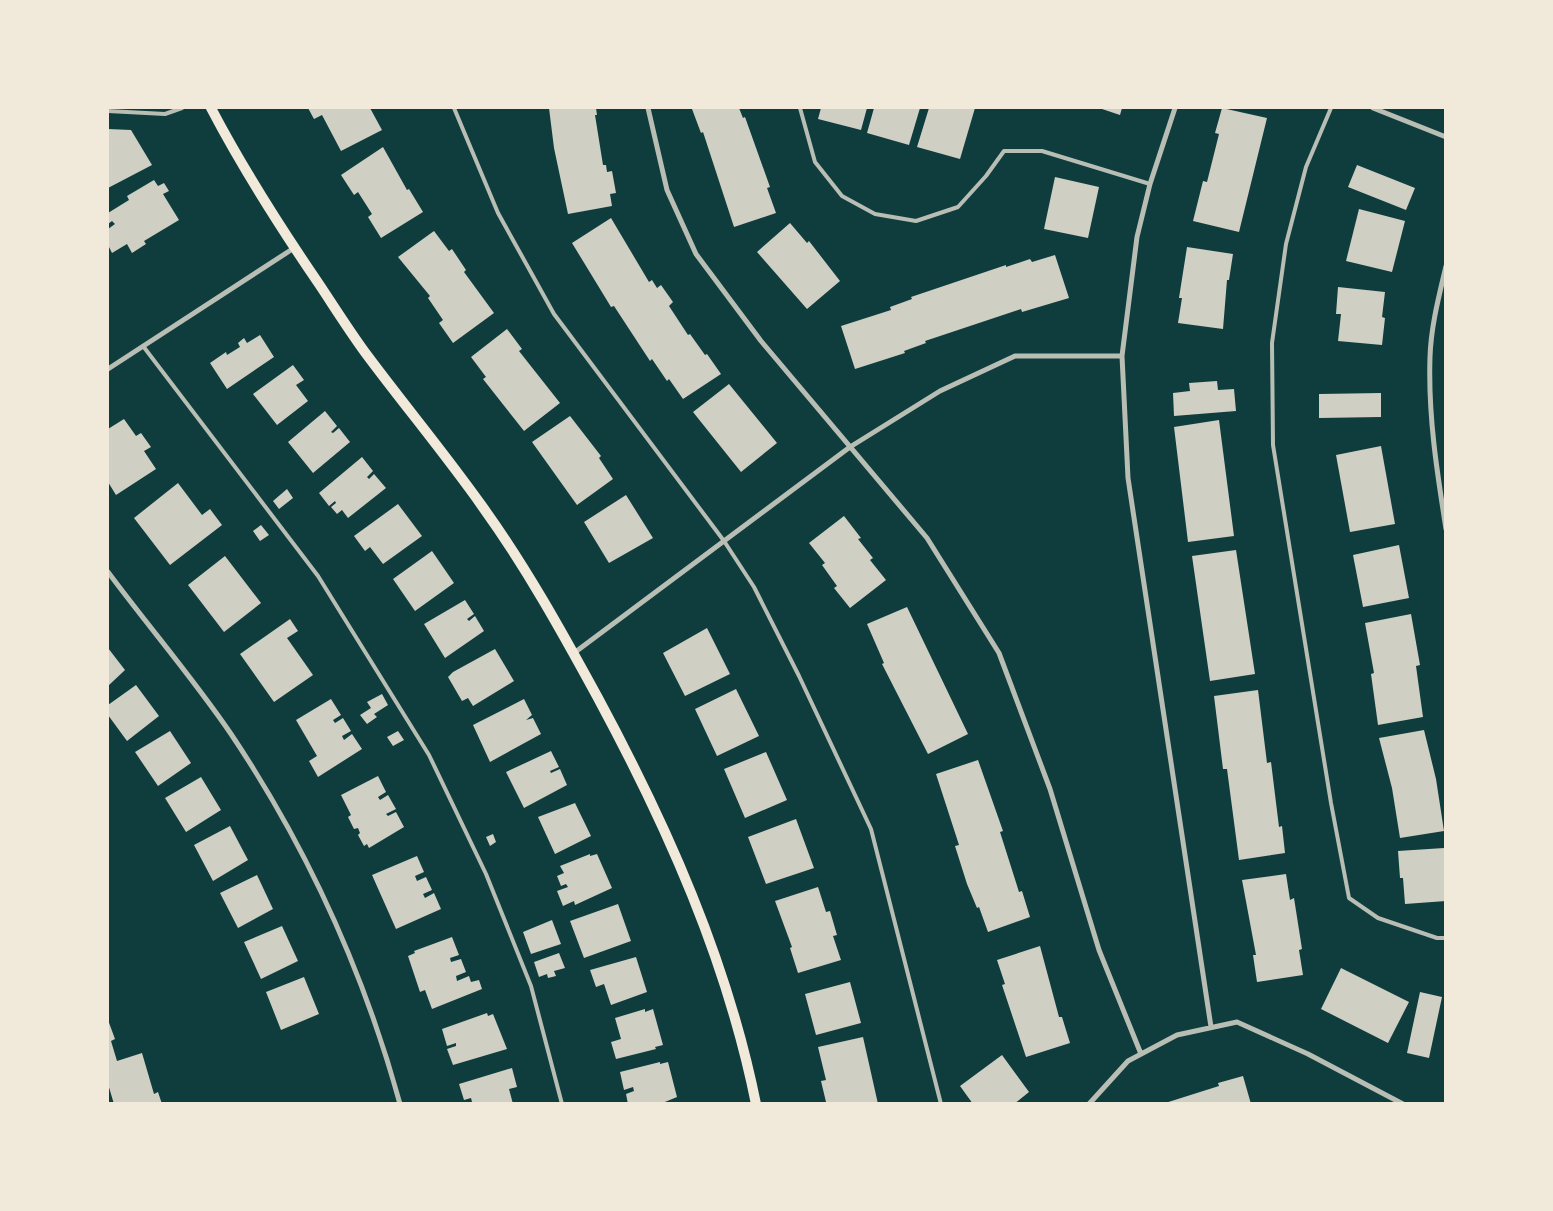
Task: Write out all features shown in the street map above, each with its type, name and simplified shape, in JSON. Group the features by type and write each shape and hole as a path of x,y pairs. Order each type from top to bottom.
{"main road":[{"path":"211,108 255,186 294,248 366,354 483,507 519,561 574,653 636,770 693,896 728,992 756,1104"}],"street":[{"path":"648,108 667,190 696,254 761,341 927,538 999,653 1050,789 1099,950 1141,1054"},
{"path":"1175,108 1150,184 1136,236 1122,356 1128,478 1211,1027"},
{"path":"1373,108 1446,137"},
{"path":"108,369 294,248"},
{"path":"1446,266 1435,315 1430,356 1432,439 1446,529"},
{"path":"574,653 850,447 940,391 1015,356 1122,356"},
{"path":"108,572 231,734 296,844 327,906 354,969 400,1104"},
{"path":"1089,1104 1128,1062 1141,1054 1177,1035 1238,1022 1308,1054 1403,1104"}],"lane":[{"path":"108,111 118,110 165,114 182,108"},
{"path":"454,108 498,214 554,314 724,541 754,587 799,676 871,829 941,1104"},
{"path":"800,108 815,162 842,196 875,214 916,221 958,206 986,176 1004,151 1042,151 1150,184"},
{"path":"1331,108 1306,167 1286,244 1272,343 1273,445 1331,803 1349,898 1378,918 1436,938 1446,938"},
{"path":"142,346 318,576 429,755 486,874 530,986 562,1104"}],"building":[{"path":"308,108 370,108 382,130 341,151 322,115 314,119"},
{"path":"549,108 596,108 597,115 595,115 603,165 606,165 607,172 612,171 616,193 610,194 612,206 568,214 554,148"},
{"path":"739,108 743,118 745,117 770,187 767,188 776,213 734,227 703,132 701,133 692,109"},
{"path":"821,108 867,108 861,130 818,119"},
{"path":"874,108 920,108 909,145 867,133"},
{"path":"929,108 975,108 960,159 917,147"},
{"path":"1099,108 1122,108 1120,115"},
{"path":"1222,108 1267,118 1239,232 1193,221 1203,181 1207,182 1219,134 1215,133"},
{"path":"108,129 131,130 152,165 108,188"},
{"path":"383,147 407,190 409,189 423,212 381,238 368,217 372,214 358,192 354,195 341,175"},
{"path":"1357,165 1415,188 1406,210 1348,187"},
{"path":"1055,177 1099,187 1088,238 1044,229"},
{"path":"154,180 158,186 164,183 169,191 163,194 179,220 144,241 146,244 132,253 127,244 112,253 108,245 108,229 115,224 112,221 108,224 108,213 129,200 127,196"},
{"path":"1359,209 1405,221 1392,272 1346,261"},
{"path":"611,218 649,282 652,280 657,288 661,285 673,302 669,306 688,335 690,334 705,355 707,354 721,374 683,399 669,379 667,381 652,359 650,361 614,306 611,307 572,243"},
{"path":"790,223 807,243 809,241 840,281 807,309 757,252"},
{"path":"434,231 449,251 452,249 466,270 464,272 494,313 453,343 439,323 443,320 428,298 430,296 398,257"},
{"path":"1187,247 1233,254 1229,280 1227,280 1223,329 1178,323 1182,298 1179,298"},
{"path":"1055,255 1069,298 1022,312 1021,309 925,341 926,343 904,351 905,353 855,369 841,326 891,310 890,307 912,299 911,297 1006,265 1006,267 1030,259 1032,262"},
{"path":"1338,287 1385,292 1382,317 1385,318 1382,345 1338,341 1341,314 1336,314"},
{"path":"507,329 522,349 519,351 560,403 524,431 483,379 486,377 471,357"},
{"path":"260,335 274,357 227,389 210,363 226,352 227,355 240,347 238,343 244,338 247,343"},
{"path":"293,365 304,380 296,385 308,401 277,425 253,394"},
{"path":"1217,381 1218,390 1234,389 1236,411 1174,416 1173,393 1190,391 1189,383"},
{"path":"729,384 777,443 741,472 693,412"},
{"path":"1381,393 1381,417 1319,418 1319,394"},
{"path":"325,411 337,426 331,432 333,433 339,428 350,442 313,473 288,442"},
{"path":"570,416 601,456 599,458 613,479 577,505 532,442"},
{"path":"124,419 136,436 141,433 151,447 144,451 156,469 116,495 108,482 108,429"},
{"path":"1219,420 1234,536 1188,542 1174,427"},
{"path":"1381,446 1395,524 1350,532 1336,455"},
{"path":"362,457 373,471 367,477 369,479 374,474 386,488 348,518 342,510 337,514 331,507 336,503 335,501 329,506 319,493"},
{"path":"178,483 202,515 210,509 222,525 170,565 134,518"},
{"path":"287,489 293,498 279,509 273,501"},
{"path":"626,495 653,538 609,563 584,522"},
{"path":"398,504 422,536 383,564 370,547 365,551 354,536"},
{"path":"844,516 861,538 858,539 873,558 870,560 886,580 850,608 834,588 837,586 822,565 825,563 809,543"},
{"path":"261,525 269,535 260,541 253,531"},
{"path":"1399,545 1409,598 1363,607 1353,555"},
{"path":"1236,550 1255,674 1210,681 1192,556"},
{"path":"432,551 454,583 415,611 393,579"},
{"path":"225,556 261,603 224,632 188,585"},
{"path":"465,600 474,614 467,619 469,621 475,616 484,631 445,658 424,624"},
{"path":"907,607 968,734 928,754 882,664 884,663 867,624"},
{"path":"1411,614 1420,665 1416,666 1423,717 1378,725 1371,674 1374,673 1365,623"},
{"path":"290,619 298,631 287,638 313,675 274,702 240,654"},
{"path":"707,628 730,674 685,696 663,653"},
{"path":"108,648 125,670 108,686"},
{"path":"495,649 514,681 473,706 468,698 462,701 448,677 453,672"},
{"path":"136,685 159,716 127,741 108,715 108,705"},
{"path":"736,689 759,736 717,756 695,709"},
{"path":"1258,690 1267,763 1271,762 1279,827 1282,826 1285,853 1239,860 1227,769 1223,769 1214,696"},
{"path":"382,694 388,705 374,714 377,717 367,724 360,715 371,708 367,702"},
{"path":"331,699 341,715 333,720 335,723 343,718 351,731 342,736 344,740 352,734 362,749 318,777 309,761 317,756 296,720"},
{"path":"524,699 532,715 526,720 533,718 541,734 490,762 473,725"},
{"path":"1424,730 1436,779 1444,831 1400,838 1392,788 1379,738"},
{"path":"170,731 191,763 158,786 135,752"},
{"path":"398,731 404,740 393,746 387,737"},
{"path":"551,751 559,767 550,771 551,773 560,769 567,785 524,808 506,772"},
{"path":"766,752 787,800 745,818 724,769"},
{"path":"978,760 1003,831 1000,832 1019,892 1022,891 1030,917 988,932 979,907 977,908 967,884 955,846 959,845 936,774"},
{"path":"378,776 386,792 378,797 380,800 388,795 396,809 386,814 388,816 396,812 404,827 369,848 367,844 364,846 358,835 360,833 358,828 354,829 348,817 351,815 341,795"},
{"path":"201,777 221,810 186,832 165,798"},
{"path":"575,803 591,836 555,854 538,817"},
{"path":"796,819 814,868 766,884 748,837"},
{"path":"230,826 248,860 213,881 194,845"},
{"path":"493,834 496,842 490,846 486,837"},
{"path":"1444,848 1444,852 1446,851 1446,901 1405,904 1403,878 1400,878 1398,851"},
{"path":"590,854 590,856 597,854 612,888 575,905 574,901 563,906 557,891 568,887 566,884 561,886 557,876 564,873 560,866"},
{"path":"417,856 424,872 415,876 417,881 426,877 432,890 423,894 425,898 434,893 441,909 396,929 372,875"},
{"path":"1286,874 1290,900 1294,898 1302,949 1299,950 1303,975 1257,982 1253,955 1256,955 1242,880"},
{"path":"257,875 273,909 238,928 220,893"},
{"path":"818,887 826,912 830,911 837,935 833,936 841,960 798,973 790,948 792,947 775,901"},
{"path":"618,904 631,941 584,958 570,921"},
{"path":"552,920 561,944 531,954 523,932"},
{"path":"282,926 298,961 261,979 244,942"},
{"path":"452,937 459,955 450,958 451,962 461,959 466,972 456,976 457,981 469,976 471,982 479,980 482,989 432,1009 425,990 420,992 408,956 415,953 414,951"},
{"path":"1040,946 1059,1017 1062,1017 1070,1043 1026,1057 1002,985 1005,984 997,960"},
{"path":"559,953 565,968 554,971 556,976 548,978 547,974 539,977 534,962"},
{"path":"636,957 647,992 611,1005 604,984 596,987 590,970"},
{"path":"1341,968 1409,1002 1388,1043 1321,1009"},
{"path":"304,977 319,1014 281,1030 266,992"},
{"path":"850,982 861,1023 816,1035 805,994"},
{"path":"1420,992 1442,997 1429,1058 1407,1053"},
{"path":"645,1009 645,1012 653,1009 663,1045 655,1047 656,1049 616,1059 611,1042 621,1039 615,1018"},
{"path":"487,1013 488,1016 493,1014 507,1049 453,1065 447,1049 456,1046 456,1043 447,1046 442,1029"},
{"path":"108,1020 115,1039 111,1041 117,1061 142,1053 154,1094 158,1092 162,1104 114,1104 108,1084"},
{"path":"863,1037 878,1104 826,1102 821,1081 826,1080 818,1047"},
{"path":"1002,1055 1029,1092 1014,1104 973,1104 960,1086"},
{"path":"660,1062 660,1064 668,1062 677,1097 660,1104 628,1104 626,1094 634,1091 633,1087 624,1090 620,1072"},
{"path":"512,1068 517,1087 509,1089 513,1104 467,1104 472,1102 471,1098 464,1100 459,1084"},
{"path":"1243,1076 1251,1104 1162,1104 1219,1086 1218,1083"}]}
